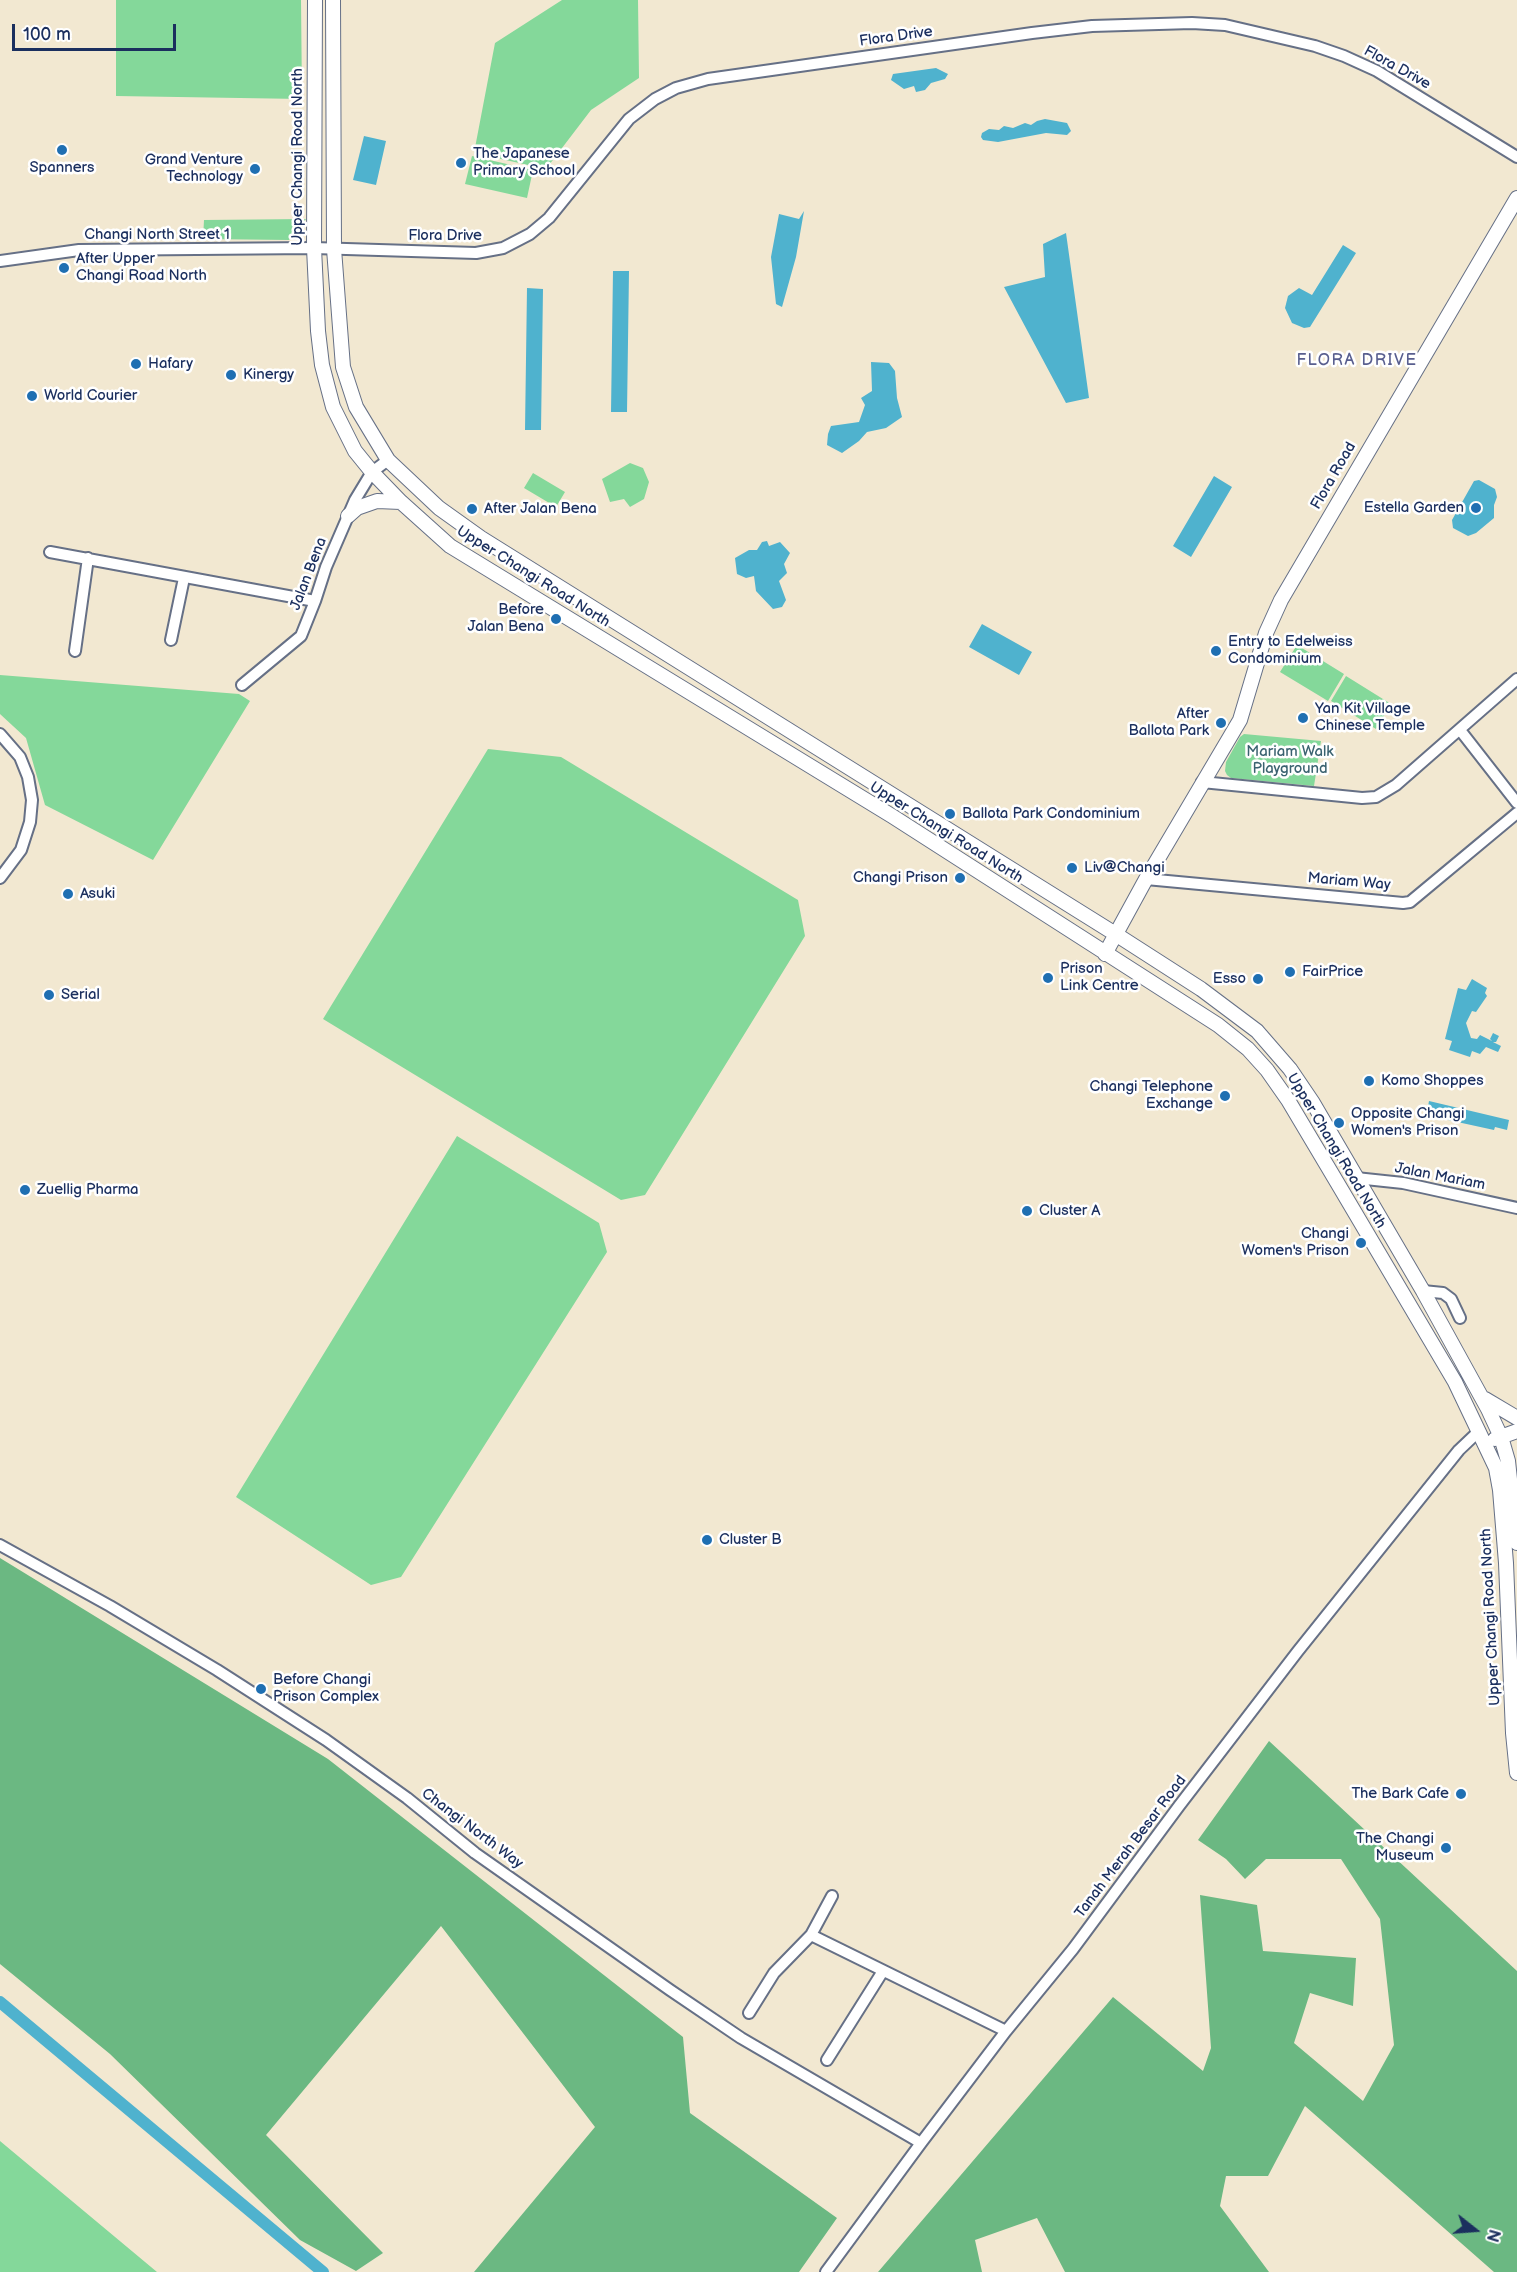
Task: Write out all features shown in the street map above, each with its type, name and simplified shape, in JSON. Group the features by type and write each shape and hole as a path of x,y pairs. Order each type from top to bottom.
{"street":[{"name":"Upper Changi Road North","path":"315,0 314,248 318,331 322,364 332,402 355,451 400,502 450,546 892,816 1218,1025 1248,1049 1270,1075 1338,1184 1455,1382 1496,1468 1506,1563 1513,1733 1517,1773"},
{"name":"Upper Changi Road North","path":"333,0 334,249 343,367 356,407 388,460 439,508 481,538 1117,935 1201,989 1257,1031 1290,1069 1313,1103 1423,1291 1481,1396 1498,1431 1509,1464 1517,1543"},
{"name":"Flora Drive","path":"314,248 476,252 503,248 530,234 549,218 629,119 655,99 676,88 708,79 1092,26 1192,23 1225,25 1315,46 1377,71 1517,157"},
{"name":"Flora Road","path":"1202,782 1240,720 1266,633 1281,600 1517,198"},
{"name":"Changi North Street 1","path":"0,261 79,250 314,248"},
{"name":"Jalan Bena","path":"242,685 301,636 326,567 362,485 372,472 388,460"},
{"path":"348,516 357,508 377,501 400,502"},
{"path":"50,552 315,601"},
{"path":"75,651 88,558"},
{"path":"171,640 184,578"},
{"path":"1106,954 1202,782 1362,798 1376,797 1396,785 1517,679"},
{"path":"747,729 749,704"},
{"path":"1460,730 1517,803"},
{"path":"0,734 20,757 28,777 32,800 30,822 21,850 0,879"},
{"name":"Mariam Way","path":"1146,879 1410,902 1517,813"},
{"name":"Jalan Mariam","path":"1356,1178 1403,1184 1517,1208"},
{"path":"1423,1291 1443,1293 1451,1299 1460,1318"},
{"path":"1481,1396 1517,1419 1498,1431 1482,1437"},
{"path":"1498,1431 1517,1431"},
{"name":"Tanah Merah Besar Road","path":"825,2272 1006,2031 1073,1949 1292,1658 1466,1444 1482,1437"},
{"path":"1509,1464 1517,1447"},
{"name":"Changi North Way","path":"0,1545 110,1606 217,1670 326,1740 407,1798 475,1853 670,1990 741,2038 921,2143"},
{"path":"749,2013 774,1973 811,1935 832,1896"},
{"path":"811,1935 1006,2031"},
{"path":"827,2060 883,1971"}],"green space":[{"path":"116,0 301,0 302,99 116,96"},
{"path":"562,0 638,0 639,78 591,110 546,169 474,153 495,43"},
{"path":"472,156 533,170 527,198 465,184"},
{"path":"306,219 289,240 203,239 204,220"},
{"path":"630,463 643,468 649,482 644,499 630,507 624,499 610,502 602,479"},
{"path":"533,473 565,492 556,507 524,488"},
{"path":"1297,645 1344,674 1328,701 1280,672"},
{"path":"0,675 239,694 250,701 153,860 45,805 26,738 0,714"},
{"path":"1346,676 1391,704 1376,729 1331,701"},
{"name":"Mariam Walk Playground","path":"1244,734 1321,741 1314,786 1231,778 1225,771 1226,762"},
{"path":"488,749 561,757 798,900 805,936 645,1195 621,1200 323,1019"},
{"path":"457,1136 599,1223 607,1252 401,1577 371,1585 236,1497"},
{"path":"0,1558 328,1759 683,2037 690,2113 837,2218 799,2272 474,2272 595,2127 441,1926 266,2135 383,2253 356,2271 300,2240 110,2054 0,1964"},
{"path":"1269,1741 1517,1971 1517,2272 1494,2272 1305,2106 1268,2176 1226,2176 1220,2206 1269,2272 1065,2272 1037,2218 975,2240 982,2272 878,2272 1113,1997 1203,2071 1211,2048 1200,1895 1257,1905 1263,1951 1356,1958 1353,2006 1310,1993 1294,2043 1363,2101 1394,2045 1380,1919 1341,1859 1266,1859 1245,1879 1226,1859 1198,1840"},
{"path":"0,2141 157,2272 0,2272"}],"water":[{"path":"936,68 948,74 945,79 931,83 925,90 916,92 914,86 904,89 891,80 893,74"},
{"path":"1045,119 1067,123 1071,131 1067,135 1046,133 998,142 983,140 981,137 982,133 989,129 999,130 1004,126 1013,128 1025,123 1031,125"},
{"path":"364,136 386,141 376,185 353,180"},
{"path":"804,211 796,257 782,307 776,304 771,257 779,214 799,219"},
{"path":"1066,233 1089,398 1066,403 1004,287 1045,277 1043,244"},
{"path":"1343,245 1356,253 1310,327 1304,328 1292,323 1285,308 1288,296 1299,288 1312,295"},
{"path":"613,271 629,271 627,412 611,412"},
{"path":"527,288 543,289 541,430 525,430"},
{"path":"871,362 889,363 895,371 897,398 902,417 886,428 867,432 842,453 827,445 828,434 831,426 859,422 865,405 861,398 872,391"},
{"path":"1214,476 1232,487 1191,557 1173,546"},
{"name":"Estella Garden","path":"1479,480 1495,489 1497,497 1494,505 1494,518 1476,533 1468,536 1453,528 1452,520 1474,481"},
{"path":"767,541 769,546 780,542 790,553 784,564 787,573 779,581 786,600 782,607 773,609 756,591 754,576 746,578 737,574 735,558 749,550 757,550 762,542"},
{"path":"982,624 1032,652 1019,675 969,647"},
{"path":"1472,979 1487,988 1485,993 1487,996 1476,1012 1472,1011 1466,1023 1471,1038 1477,1039 1480,1035 1492,1041 1490,1039 1493,1033 1499,1036 1496,1042 1493,1042 1501,1046 1498,1052 1486,1047 1480,1054 1472,1051 1470,1057 1449,1050 1452,1041 1445,1039 1458,988 1466,990"},
{"path":"1429,1101 1509,1120 1507,1130 1495,1127 1494,1130 1439,1118 1439,1115 1427,1112"}],"waterway":[{"path":"0,2002 323,2272"}],"place":[{"name":"Spanners","path":"62,150"},
{"name":"The Japanese Primary School","path":"461,163"},
{"name":"Grand Venture Technology","path":"255,169"},
{"name":"After Upper Changi Road North","path":"64,268"},
{"name":"Hafary","path":"136,364"},
{"name":"Kinergy","path":"231,375"},
{"name":"World Courier","path":"32,396"},
{"name":"Estella Garden","path":"1476,508"},
{"name":"After Jalan Bena","path":"472,509"},
{"name":"Before Jalan Bena","path":"556,619"},
{"name":"Entry to Edelweiss Condominium","path":"1216,651"},
{"name":"Yan Kit Village Chinese Temple","path":"1303,718"},
{"name":"After Ballota Park","path":"1221,723"},
{"name":"Ballota Park Condominium","path":"950,814"},
{"name":"Liv@Changi","path":"1072,868"},
{"name":"Changi Prison","path":"960,878"},
{"name":"Asuki","path":"68,894"},
{"name":"FairPrice","path":"1290,972"},
{"name":"Prison Link Centre","path":"1048,978"},
{"name":"Esso","path":"1258,979"},
{"name":"Serial","path":"49,995"},
{"name":"Komo Shoppes","path":"1369,1081"},
{"name":"Changi Telephone Exchange","path":"1225,1096"},
{"name":"Opposite Changi Women's Prison","path":"1339,1123"},
{"name":"Zuellig Pharma","path":"25,1190"},
{"name":"Cluster A","path":"1027,1211"},
{"name":"Changi Women's Prison","path":"1361,1243"},
{"name":"Cluster B","path":"707,1540"},
{"name":"Before Changi Prison Complex","path":"261,1689"},
{"name":"The Bark Cafe","path":"1461,1794"},
{"name":"The Changi Museum","path":"1446,1848"}],"district":[{"name":"FLORA DRIVE","path":"1357,361"}]}
